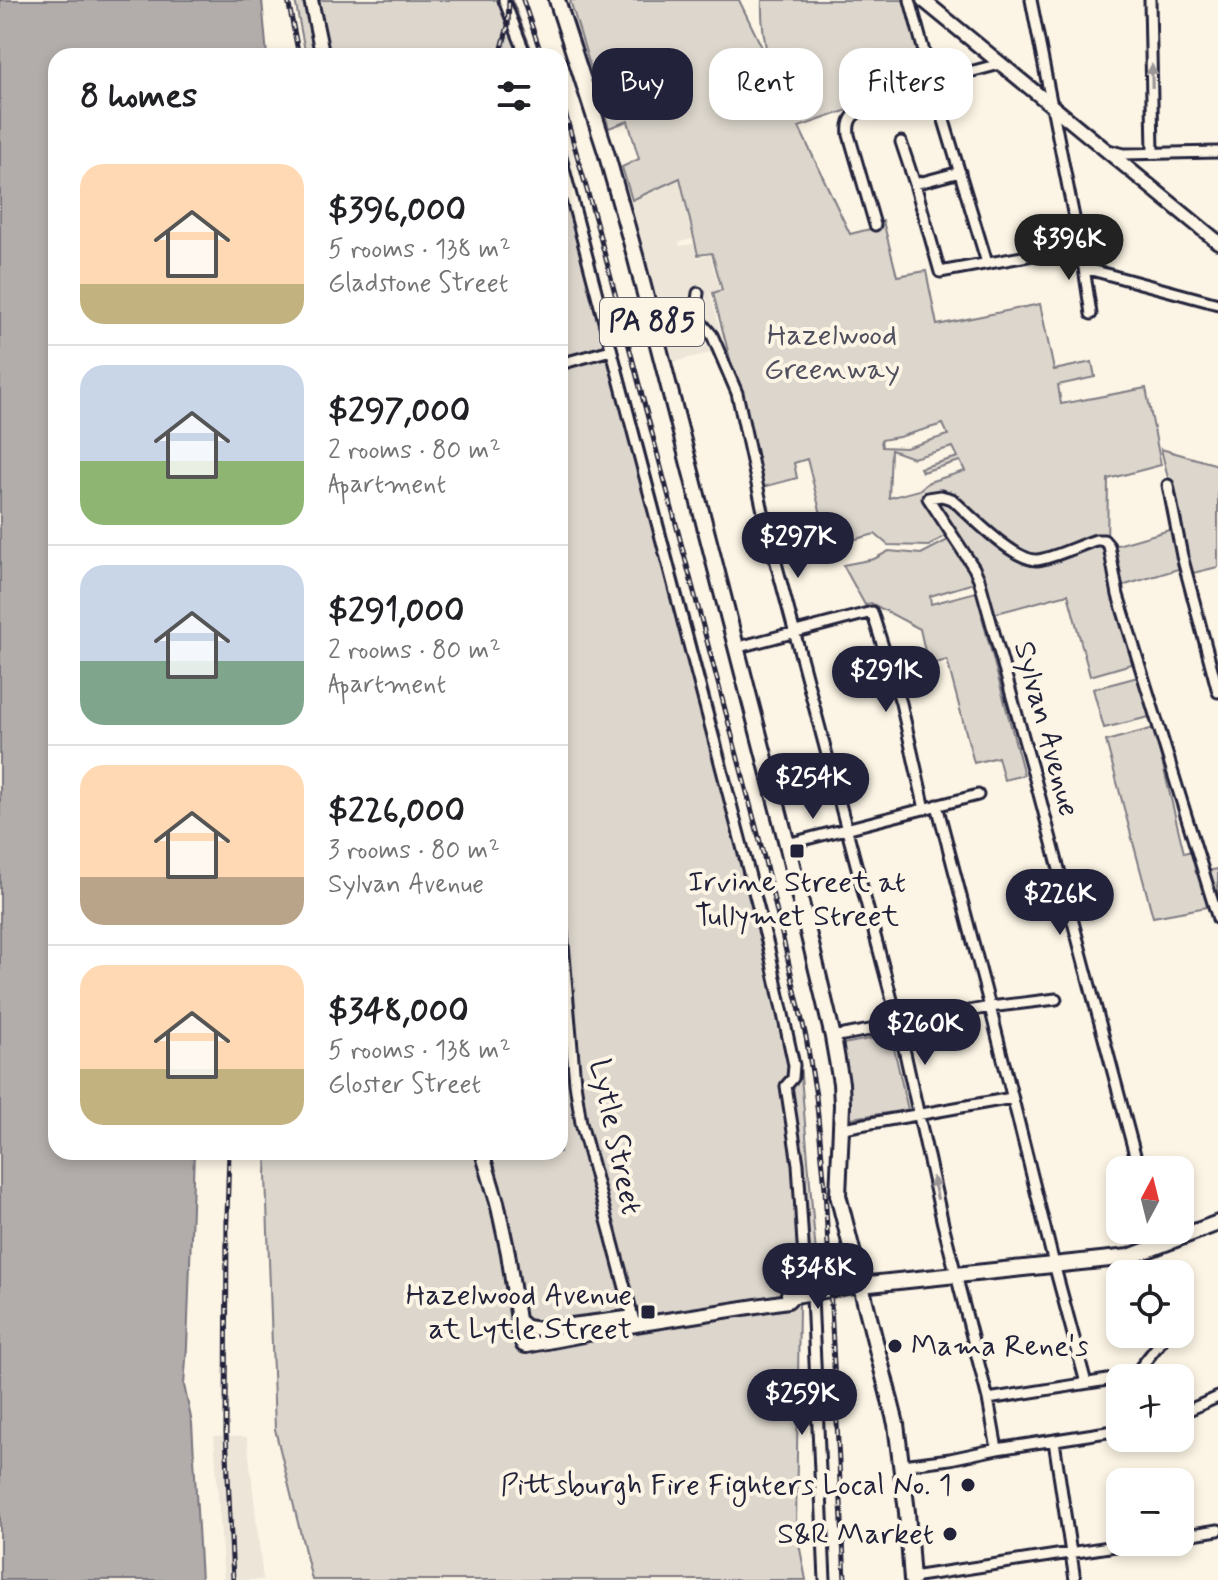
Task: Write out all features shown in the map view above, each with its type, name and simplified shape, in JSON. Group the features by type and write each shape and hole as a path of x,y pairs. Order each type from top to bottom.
{"main road":[{"name":"PA 885","path":"557,0 606,152 636,259 787,844 833,1037 841,1083 843,1128 838,1181 840,1207 892,1406 902,1465 912,1578"},
{"path":"1194,1229 1218,1223"},
{"path":"860,1285 1129,1257 1147,1244"}],"street":[{"path":"311,0 321,48"},
{"path":"504,0 523,48"},
{"path":"910,0 923,48"},
{"path":"923,0 1218,242"},
{"path":"1031,0 1091,314"},
{"path":"1150,0 1153,152"},
{"path":"973,71 1000,64"},
{"path":"851,120 848,126 875,225"},
{"path":"944,120 987,263"},
{"path":"901,142 940,272 1079,244"},
{"path":"1105,149 1124,154 1218,152"},
{"path":"915,184 960,172"},
{"path":"568,185 768,945 794,1065 793,1078 786,1086 798,1164 804,1260 811,1275 825,1580"},
{"path":"1084,268 1218,304"},
{"path":"698,293 695,315 712,335 737,393 766,525 899,1026 943,1224 988,1399 997,1449"},
{"path":"568,362 611,350"},
{"path":"1168,485 1182,556 1218,692"},
{"name":"Sylvan Avenue","path":"1135,1156 979,579 928,498 941,496 952,499 1008,549 1026,559 1038,560 1096,540 1104,540 1109,546 1118,595 1218,919"},
{"path":"735,648 872,612 901,703 925,809"},
{"path":"787,844 978,795"},
{"path":"937,805 1086,1383"},
{"path":"833,1037 990,1007 1056,999"},
{"name":"Lytle Street","path":"568,1017 581,1123 634,1321"},
{"path":"843,1128 1012,1098"},
{"path":"484,1160 497,1202 522,1323"},
{"path":"634,1321 526,1346 519,1340 517,1325 522,1323 540,1329 634,1321 788,1301 793,1296 860,1285"},
{"path":"1143,1364 1156,1348"},
{"path":"988,1399 1106,1380"},
{"path":"1194,1408 1218,1397"},
{"path":"902,1465 1106,1432"},
{"path":"1054,1441 1075,1580"},
{"path":"1194,1534 1218,1530"},
{"path":"912,1578 1106,1548"}],"shaded area":[{"path":"0,0 262,0 266,48 48,48 48,1160 194,1160 184,1385 192,1423 201,1580 0,1580"},
{"path":"679,180 693,239 679,242 680,246 694,244 697,258 710,255 720,290 710,293 728,360 718,362 714,352 672,362 631,202"},
{"path":"214,1436 247,1437 263,1580 224,1580"}],"green space":[{"path":"295,0 512,0 531,48 304,48"},
{"name":"Hazelwood Greenway","path":"570,0 739,0 762,48 709,48 709,120 819,120 799,127 850,234 870,229 883,221 897,276 926,271 937,325 1040,304 1054,370 1092,362 1095,377 1058,385 1061,404 1146,388 1161,465 1108,479 1107,548 1180,527 1161,449 1218,465 1218,567 1193,573 1178,569 1112,589 1135,663 1090,676 1068,594 982,617 1024,775 1004,780 998,757 974,763 947,660 928,665 920,629 871,603 865,605 843,565 874,559 889,551 921,554 948,540 946,535 929,546 888,545 875,534 829,546 807,459 794,463 797,478 763,487 713,293 722,290 712,253 698,255 680,178 632,200 622,167 639,159 628,121 609,128 607,120 693,120 693,48 592,48 592,72","holes":["943,424 948,435 906,448 882,447 881,440","953,447 958,457 920,468 922,472 960,461 965,471 929,482 919,490 889,498 891,450 913,458","974,583 976,592 931,604 930,596"]},
{"name":"Hazelwood Greenway","path":"762,0 904,0 919,48 839,48 839,113 823,119 823,48 766,48"},
{"path":"568,160 726,757 800,1064 818,1278 799,1305 796,1528 806,1580 312,1580 275,1429 267,1160 568,1160"},
{"path":"1138,677 1149,717 1104,728 1093,689"},
{"path":"1154,728 1184,853 1191,851 1196,873 1218,869 1218,905 1153,917 1106,741"},
{"path":"891,1035 908,1110 851,1118 843,1044"}],"railway":[{"path":"288,0 297,48"},
{"path":"502,48 508,26 509,0"},
{"path":"523,0 539,48"},
{"path":"568,123 763,853 806,1037 816,1096 825,1188 845,1580"},
{"path":"229,1160 226,1433 233,1580"}],"place":[{"name":"Irvine Street at Tullymet Street","path":"797,851"},
{"name":"Hazelwood Avenue at Lytle Street","path":"648,1312"},
{"name":"Mama Rene's","path":"895,1346"},
{"name":"Pittsburgh Fire Fighters Local No. 1","path":"968,1485"},
{"name":"S&R Market","path":"950,1534"}]}
